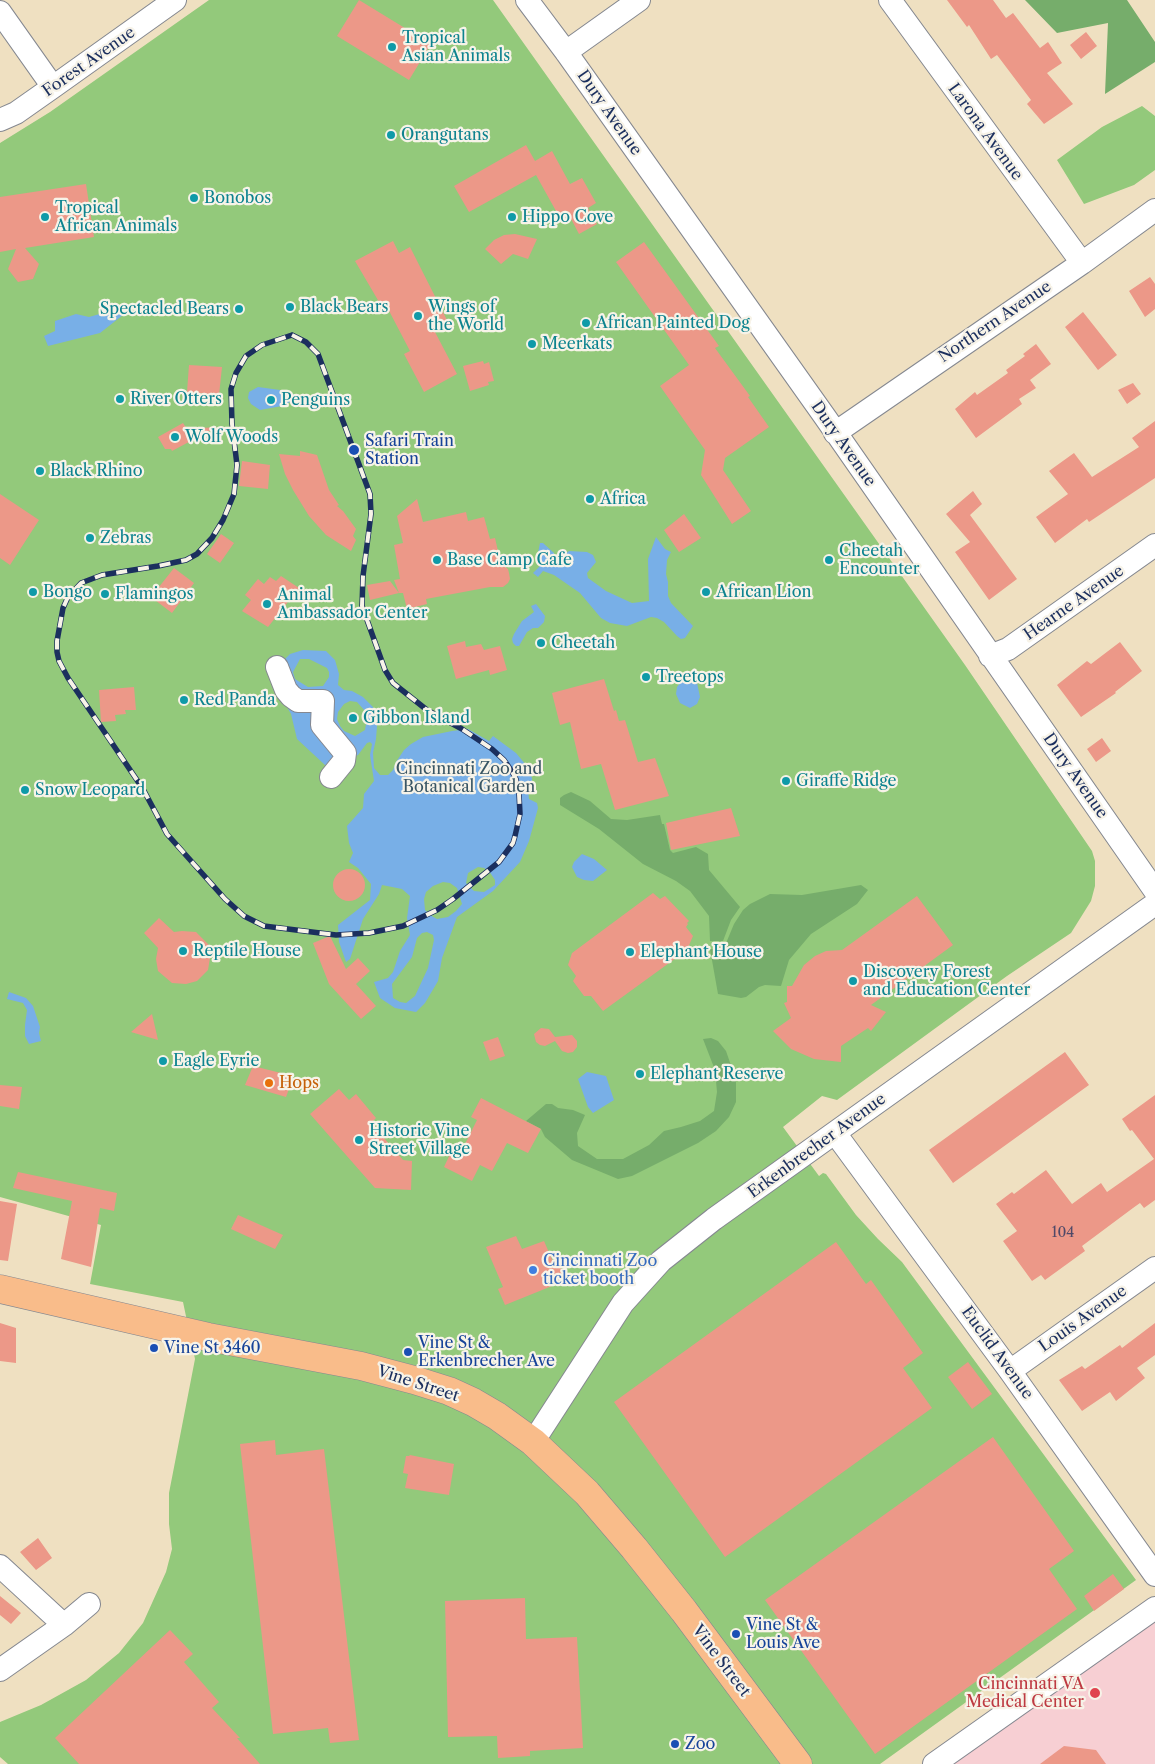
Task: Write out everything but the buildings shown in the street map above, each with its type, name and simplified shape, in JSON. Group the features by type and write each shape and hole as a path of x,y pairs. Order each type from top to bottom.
{"main road":[{"name":"Vine Street","path":"0,1289 208,1337 361,1366 449,1391 473,1402 533,1442 587,1493 684,1611 798,1764"}],"street":[{"name":"Forest Avenue","path":"0,120 16,112 53,87 175,0"},
{"name":"Dury Avenue","path":"527,0 566,52 958,607 990,656 1155,891"},
{"path":"566,52 640,0"},
{"name":"Larona Avenue","path":"890,0 1082,263"},
{"path":"0,12 53,87"},
{"name":"Northern Avenue","path":"835,433 1082,263 1155,210"},
{"name":"Hearne Avenue","path":"990,656 1008,650 1155,546"},
{"path":"277,667 290,696 298,701 324,701 322,725 345,754 344,761 331,778"},
{"name":"Erkenbrecher Avenue","path":"533,1442 623,1303 661,1262 714,1220 1155,904"},
{"name":"Euclid Avenue","path":"835,1133 1010,1371 1155,1574"},
{"name":"Louis Avenue","path":"1010,1371 1155,1268"},
{"path":"0,1566 64,1625"},
{"path":"0,1670 64,1625 89,1604"},
{"path":"934,1764 1155,1608"}],"shaded area":[{"name":"Cincinnati VA Medical Center","path":"1155,1608 1155,1764 934,1764"}],"green space":[{"name":"Cincinnati Zoo and Botanical Garden","path":"209,0 493,0 965,665 1092,851 1095,861 1095,886 1091,901 1071,933 1007,976 837,1100 822,1096 783,1127 819,1176 823,1173 826,1174 856,1215 902,1262 1136,1580 880,1764 8,1764 0,1757 0,1722 41,1705 86,1680 119,1653 143,1623 166,1572 172,1549 169,1524 169,1493 195,1359 183,1302 90,1284 101,1225 0,1197 0,143 50,112"},
{"path":"1025,0 1127,0 1155,42 1155,62 1105,94 1108,23 1057,33"},
{"path":"1142,106 1155,116 1155,170 1134,185 1084,204 1057,160 1102,127"},
{"path":"571,792 590,801 611,819 627,820 660,815 670,850 673,853 696,847 708,854 709,870 740,907 731,920 723,941 710,941 709,916 690,891 676,881 643,864 599,829 560,805 560,798"},
{"path":"861,885 868,890 857,904 811,934 789,960 781,986 765,985 759,987 746,997 741,998 718,994 710,949 724,948 734,924 743,910 750,904 770,894 802,895"},
{"path":"711,1038 718,1041 726,1051 736,1080 736,1102 729,1117 716,1131 698,1143 632,1176 618,1179 572,1160 545,1137 541,1129 526,1121 546,1104 573,1110 585,1115 577,1133 578,1146 597,1159 623,1159 649,1145 664,1131 700,1121 714,1111 717,1092 715,1070 703,1039"}],"water":[{"path":"110,311 123,315 100,333 48,346 44,336 55,331 55,321 76,314 89,317"},
{"name":"Penguins","path":"258,387 280,390 296,395 292,401 282,406 260,410 251,404 248,398 249,392"},
{"path":"656,537 665,549 671,552 667,560 666,574 668,596 671,603 693,626 685,638 681,639 664,622 657,618 651,617 627,626 610,623 601,618 580,593 554,575 543,571 538,577 533,573 540,566 537,558 540,543 543,543 554,553 555,558 560,558 569,551 587,552 593,555 596,562 587,573 588,578 606,591 632,603 649,601 648,559"},
{"path":"536,604 545,616 544,622 538,628 533,628 527,632 519,646 516,646 512,639 514,634 522,621 534,612 531,606"},
{"path":"303,650 326,651 335,660 339,674 338,685 344,690 352,691 363,697 373,707 377,726 373,753 374,768 380,775 388,775 393,770 404,750 423,737 468,729 489,741 493,736 516,753 526,765 532,778 532,783 528,789 529,799 537,803 538,808 529,841 520,862 493,891 457,917 442,958 438,981 425,1003 416,1012 395,1008 380,998 374,982 388,978 393,972 400,951 410,935 407,918 410,896 402,889 382,885 379,894 363,919 350,959 346,962 339,942 338,925 370,900 371,884 358,868 349,862 353,853 349,843 347,826 363,808 364,794 374,781 370,755 372,744 370,742 367,743 358,755 325,765 297,739 291,714 287,707 283,661 290,654","holes":["300,659 309,659 327,668 329,677 323,686 308,687 295,679 293,672","350,701 357,702 365,711 367,719 365,730 355,736 344,731 337,719 338,712 344,704","478,867 484,868 489,871 495,880 495,885 484,892 474,891 466,883 468,873","443,882 450,883 457,888 462,904 448,917 437,919 425,910 424,899 426,892 433,886","427,932 433,935 434,940 428,968 415,996 406,1003 400,1002 393,998 392,984 412,957 417,938 422,933"]},
{"path":"686,675 696,678 700,697 697,704 690,708 680,703 676,694 677,687"},
{"path":"582,854 594,859 607,870 593,881 577,877 572,867"},
{"path":"9,992 26,998 33,1006 40,1027 41,1041 29,1044 25,1036 27,1010 23,1003 7,999"},
{"path":"587,1072 606,1076 614,1100 593,1113 588,1107 578,1079"}],"railway":[{"path":"292,335 306,342 318,354 370,494 371,514 363,576 362,606 385,670 393,683 427,710 462,729 492,749 504,760 516,779 519,794 520,814 513,843 499,862 437,910 403,926 369,933 336,935 264,926 244,916 225,899 167,834 143,789 68,678 59,661 57,652 63,608 68,597 81,583 102,575 186,560 197,554 212,538 223,520 234,494 237,465 232,424 231,389 236,373 246,356 262,345 292,335"}],"place":[{"name":"Tropical Asian Animals","path":"392,47"},
{"name":"Orangutans","path":"391,135"},
{"name":"Bonobos","path":"194,198"},
{"name":"Tropical African Animals","path":"45,217"},
{"name":"Hippo Cove","path":"512,217"},
{"name":"Black Bears","path":"290,307"},
{"name":"Spectacled Bears","path":"239,309"},
{"name":"Wings of the World","path":"418,316"},
{"name":"African Painted Dog","path":"586,323"},
{"name":"Meerkats","path":"532,344"},
{"name":"River Otters","path":"120,399"},
{"name":"Penguins","path":"271,400"},
{"name":"Wolf Woods","path":"175,437"},
{"name":"Safari Train Station","path":"354,450"},
{"name":"Black Rhino","path":"40,471"},
{"name":"Africa","path":"590,499"},
{"name":"Zebras","path":"90,538"},
{"name":"Base Camp Cafe","path":"437,560"},
{"name":"Cheetah Encounter","path":"829,560"},
{"name":"Bongo","path":"33,592"},
{"name":"African Lion","path":"706,592"},
{"name":"Flamingos","path":"105,594"},
{"name":"Animal Ambassador Center","path":"267,604"},
{"name":"Cheetah","path":"541,643"},
{"name":"Treetops","path":"646,677"},
{"name":"Red Panda","path":"184,700"},
{"name":"Gibbon Island","path":"353,718"},
{"name":"Giraffe Ridge","path":"786,781"},
{"name":"Snow Leopard","path":"25,790"},
{"name":"Reptile House","path":"183,951"},
{"name":"Elephant House","path":"630,952"},
{"name":"Discovery Forest and Education Center","path":"853,981"},
{"name":"Eagle Eyrie","path":"163,1061"},
{"name":"Elephant Reserve","path":"640,1074"},
{"name":"Hops","path":"269,1083"},
{"name":"Historic Vine Street Village","path":"359,1140"},
{"name":"Cincinnati Zoo ticket booth","path":"533,1270"},
{"name":"Vine St 3460","path":"154,1348"},
{"name":"Vine St & Erkenbrecher Ave","path":"408,1352"},
{"name":"Vine St & Louis Ave","path":"736,1634"},
{"name":"Cincinnati VA Medical Center","path":"1095,1693"},
{"name":"Zoo","path":"675,1744"}]}
